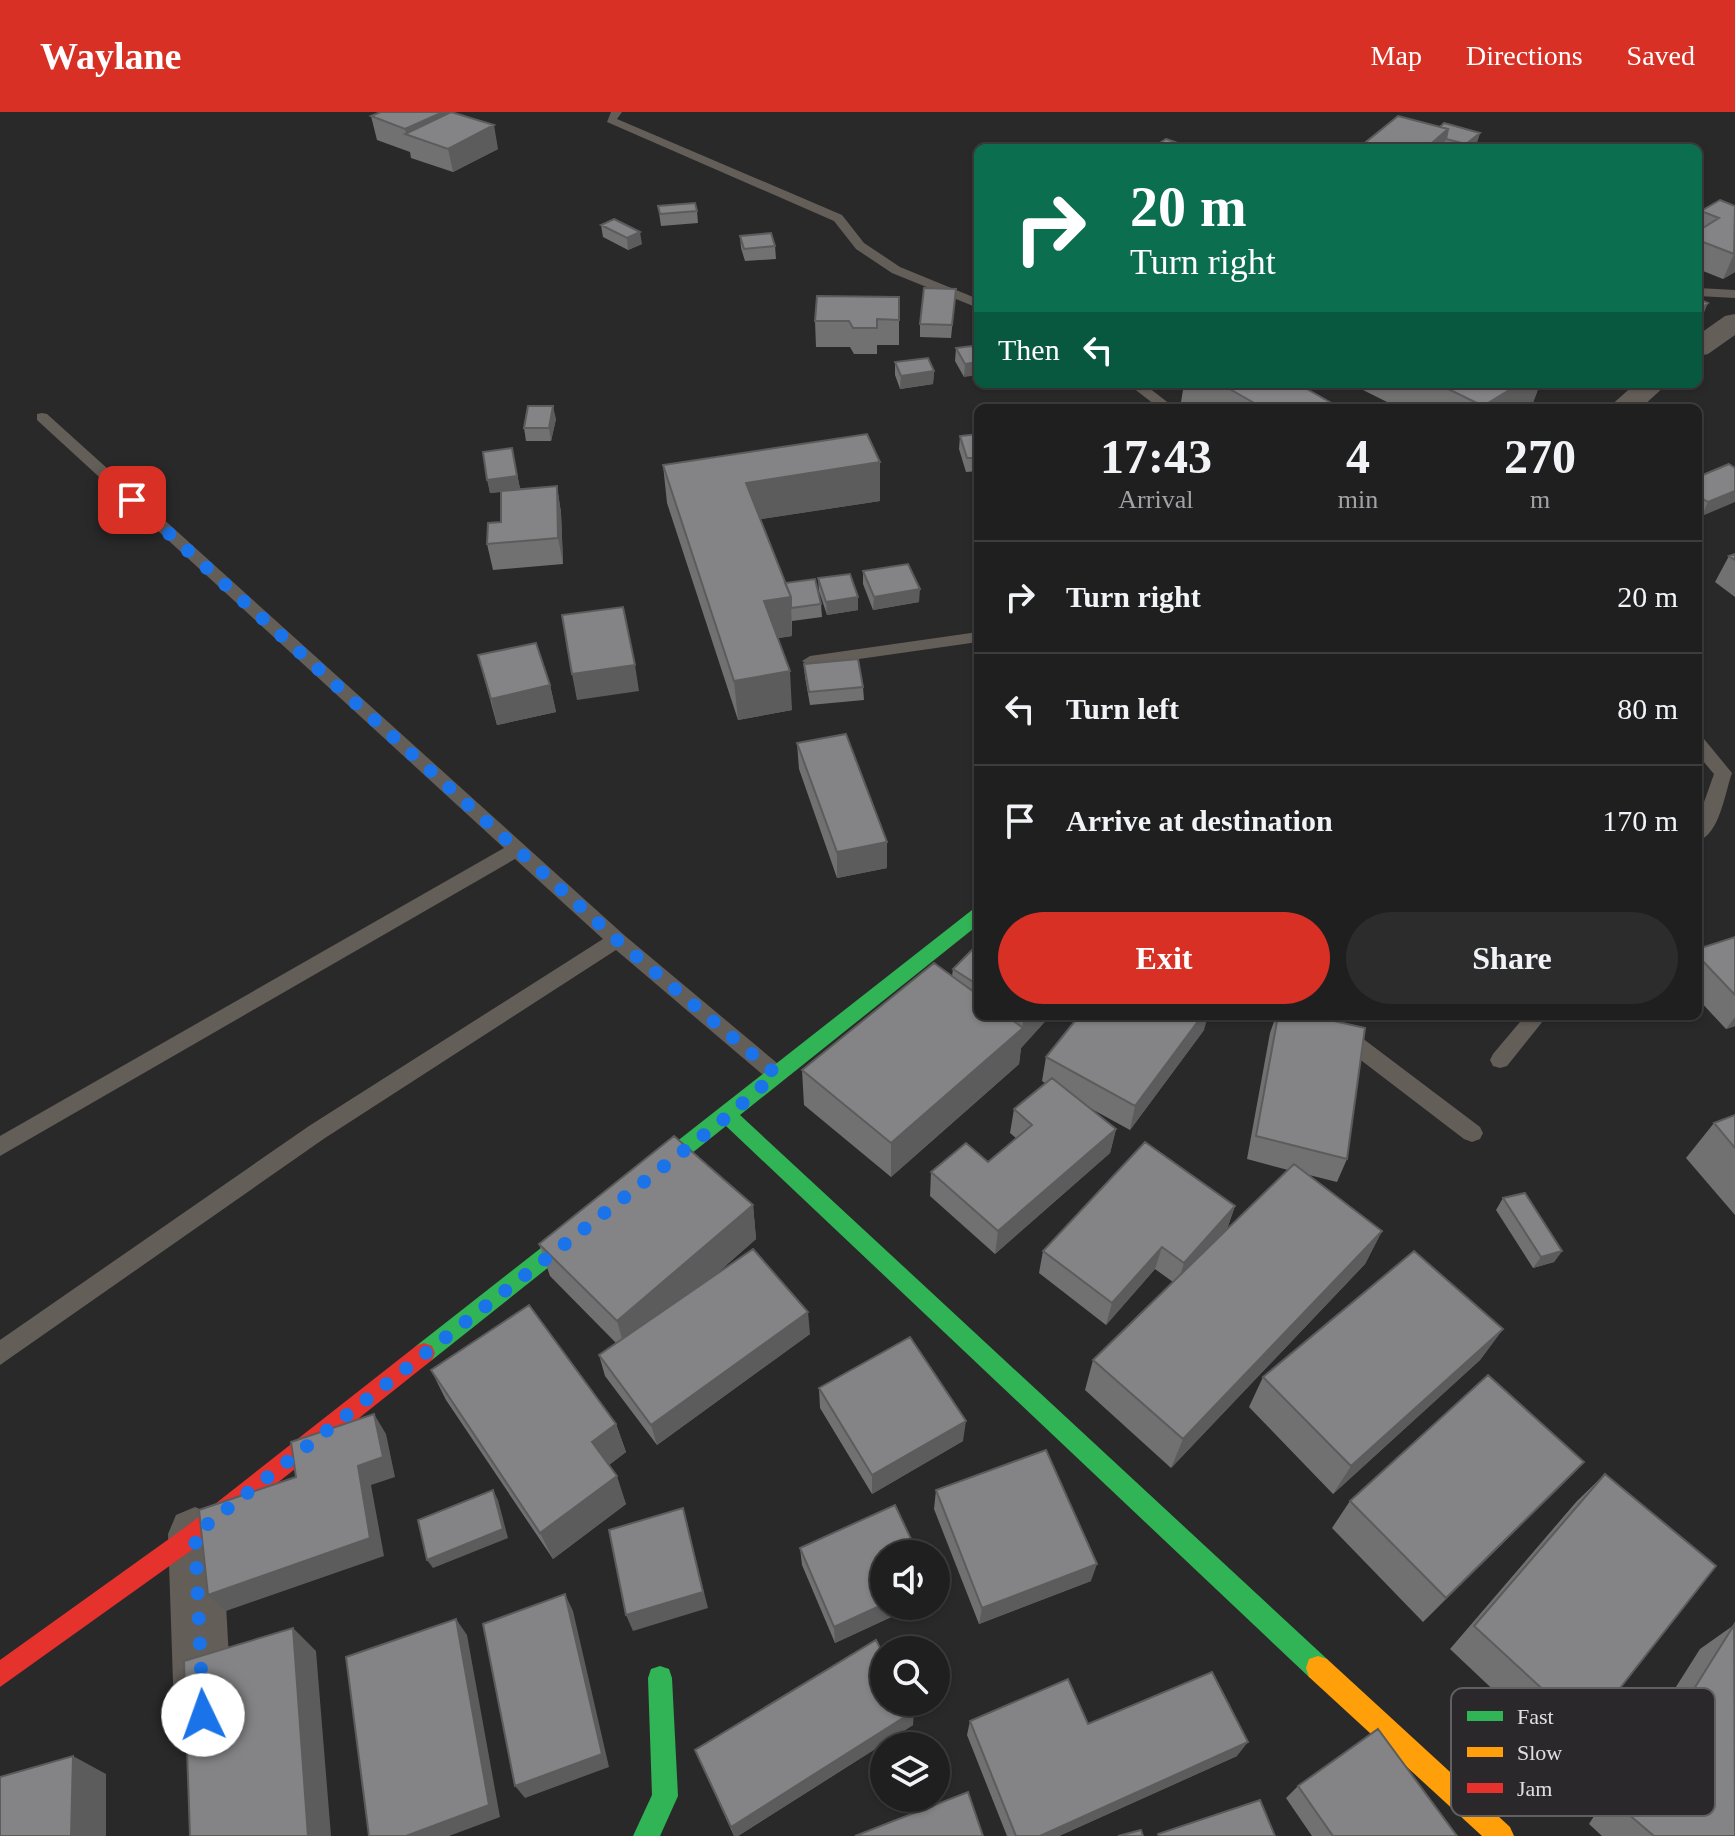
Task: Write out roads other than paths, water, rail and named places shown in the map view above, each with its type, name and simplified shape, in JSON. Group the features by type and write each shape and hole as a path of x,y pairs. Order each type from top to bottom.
{"street":[{"path":"1702,345 1735,322"},
{"path":"1628,404 1648,388"},
{"path":"0,1675 195,1534 728,1116 776,1074 974,918"},
{"path":"728,1116 1163,1526 1451,1790"},
{"path":"195,1534 205,1756"},
{"path":"646,1836 665,1796 660,1678"},
{"path":"1479,1816 1501,1836"}],"lane":[{"path":"617,112 611,120 838,218 860,246 896,270 974,302"},
{"path":"1702,292 1735,294"},
{"path":"1140,388 1162,404"},
{"path":"42,417 617,940 776,1074"},
{"path":"810,661 974,638"},
{"path":"1702,748 1723,773 1702,830"},
{"path":"0,1147 517,849"},
{"path":"0,1354 317,1132 617,940"},
{"path":"1323,1020 1472,1133"},
{"path":"1500,1060 1534,1020"}]}
